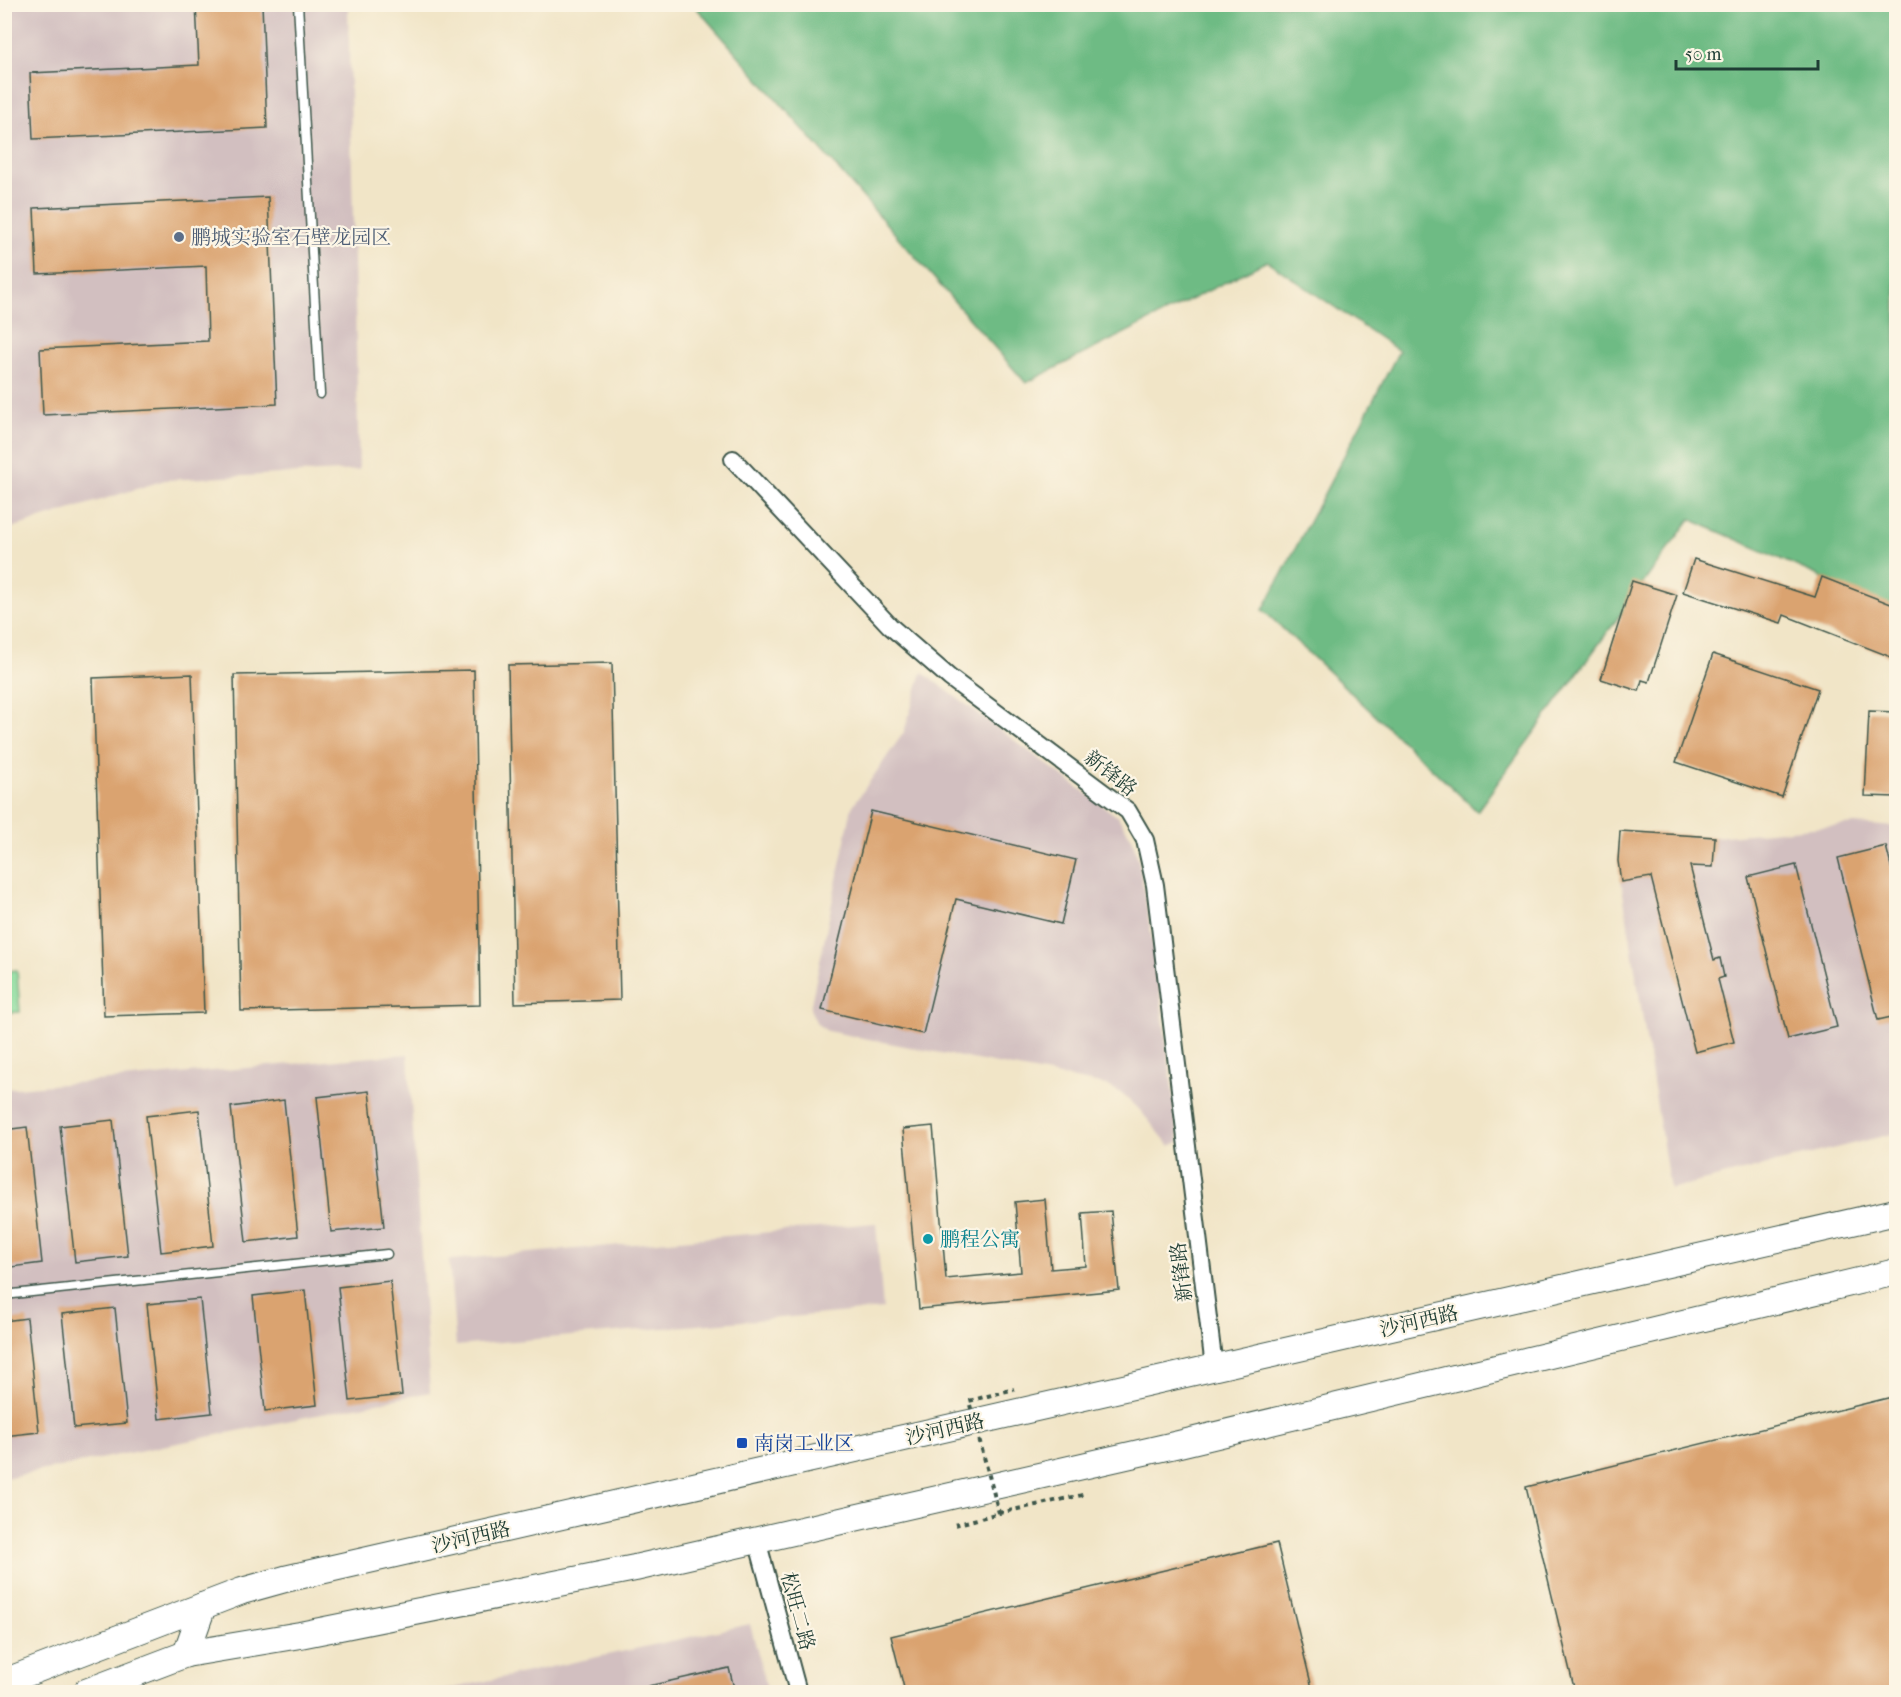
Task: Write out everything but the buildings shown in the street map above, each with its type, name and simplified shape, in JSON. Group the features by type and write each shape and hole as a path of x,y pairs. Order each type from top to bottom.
{"main road":[{"name":"沙河西路","path":"4,1682 242,1591 285,1579 1896,1212"},
{"path":"86,1692 186,1654 335,1628 635,1568 1202,1438 1896,1272"},
{"path":"186,1654 203,1606"}],"street":[{"name":"新锋路","path":"733,459 890,626 950,678 1128,811 1145,840 1155,885 1214,1367"},
{"name":"松旺二路","path":"758,1540 798,1692"}],"lane":[{"path":"298,4 320,394"},
{"path":"4,1295 387,1254"}],"path":[{"path":"999,1513 969,1401 1014,1389"},
{"path":"955,1525 1087,1494"}],"shaded area":[{"name":"鹏城实验室石壁龙园区","path":"5,5 348,5 359,470 165,480 5,530"},
{"path":"922,672 1118,817 1132,838 1139,863 1157,969 1179,1142 1170,1146 1138,1108 1123,1094 1106,1085 827,1031 817,1024 810,1009 852,807 904,732"},
{"path":"1855,824 1896,827 1896,1133 1670,1189 1618,861 1620,831 1715,837"},
{"path":"408,1054 430,1392 5,1478 5,1089"},
{"path":"876,1223 883,1309 456,1346 449,1260"},
{"path":"750,1624 768,1692 435,1692"}],"green space":[{"path":"694,5 1896,5 1896,610 1690,519 1477,811 1263,610 1399,351 1267,261 1026,383"},
{"path":"17,970 20,1012 5,1013 5,972"}],"place":[{"name":"鹏城实验室石壁龙园区","path":"179,237"},
{"name":"鹏程公寓","path":"928,1239"},
{"name":"南岗工业区","path":"742,1443"}]}
